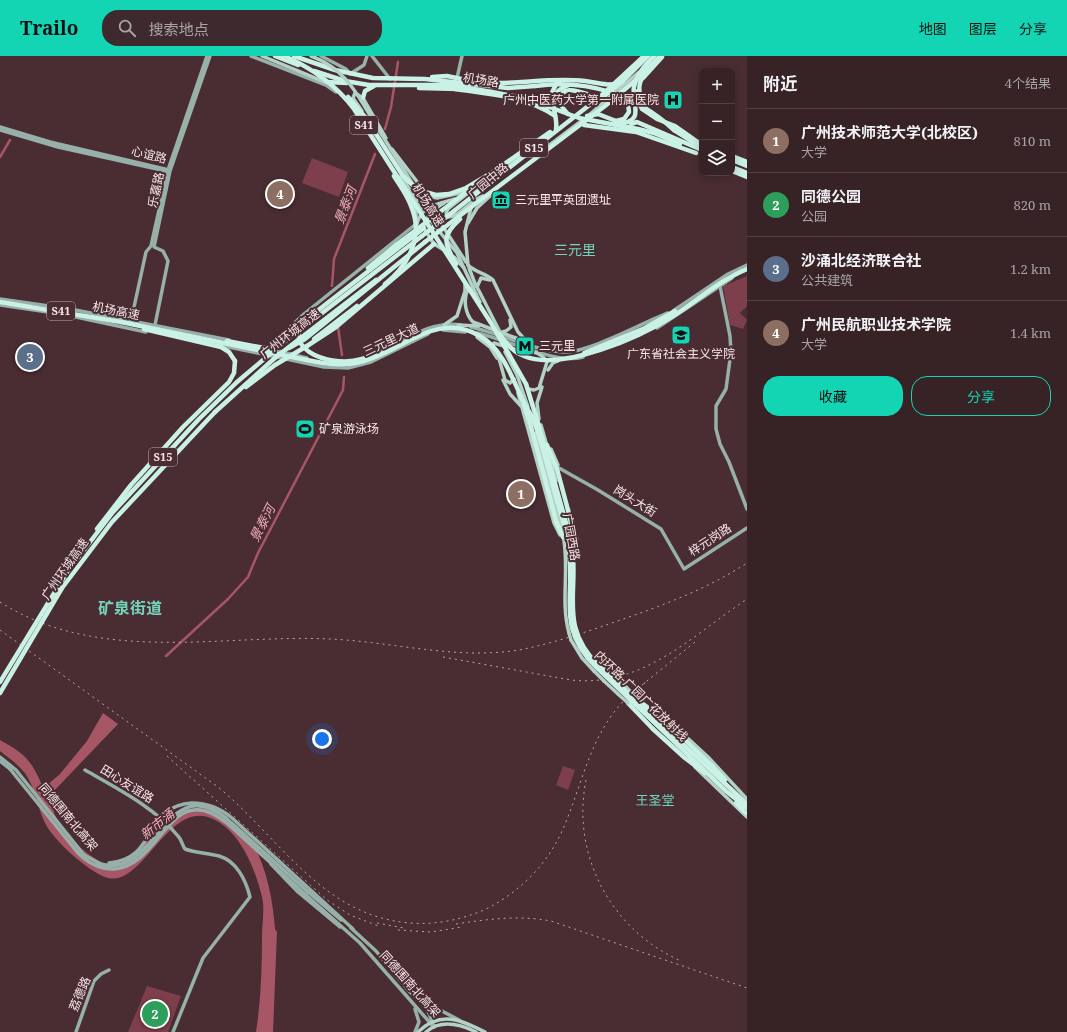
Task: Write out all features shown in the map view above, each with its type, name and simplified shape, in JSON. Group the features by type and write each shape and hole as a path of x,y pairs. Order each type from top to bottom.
{"highway":[{"name":"机场路","path":"275,56 325,75 352,82 377,86 458,86 528,99 571,118 638,128 654,133 699,154"},
{"name":"机场高速","path":"284,56 315,72 328,83 351,105 384,151 491,323 528,389 539,421"},
{"name":"机场路","path":"294,56 350,74 373,78 425,79 508,88 556,83 579,85 614,92 648,109 674,130 699,147"},
{"name":"广园中路","path":"602,98 622,82 645,56"},
{"name":"广州环城高速","path":"0,682 58,585 87,544 123,501 199,419 237,382 283,343 613,86 645,56"},
{"name":"广园中路","path":"641,70 654,56"},
{"path":"648,109 639,92 640,81 661,56"},
{"path":"661,56 645,76 640,85 638,97 641,107 656,119 675,126 699,143"},
{"name":"广州环城高速","path":"0,693 62,588 82,560 135,496 215,412 289,347 616,97 661,56"},
{"path":"608,124 627,123 634,117 637,111 634,90 641,70"},
{"path":"425,79 442,76 458,78 479,84 511,84 557,79 611,85 622,82"},
{"path":"546,110 557,79"},
{"path":"328,83 352,82"},
{"path":"328,83 356,106 400,172 409,183 418,190 433,195 449,194 496,174"},
{"path":"434,85 513,99 546,110 555,116"},
{"path":"556,129 552,104 555,95 560,89 568,86 579,85"},
{"path":"363,98 366,90 377,86"},
{"path":"401,86 416,88 458,89"},
{"path":"400,345 357,361 334,362 318,358 307,351 301,343 300,330 304,322 311,314 407,236 496,174 536,140 571,118 562,108 561,100 566,92 575,89 594,98 602,98"},
{"path":"587,116 598,114 616,121 624,119 628,116 630,109 628,101 614,92"},
{"path":"631,131 632,123 637,122 689,146 699,148"},
{"path":"584,125 631,131 696,153"},
{"path":"307,346 394,277 405,264 413,249 416,230 412,209 384,151"},
{"path":"735,159 747,162"},
{"path":"735,160 747,166"},
{"path":"735,168 747,173"},
{"path":"735,172 747,178"},
{"path":"480,307 448,249 446,239 450,228 491,193"},
{"path":"283,343 316,312 424,228"},
{"path":"204,339 234,342 273,350 294,346 378,282 425,242"},
{"path":"215,412 275,365 336,327 434,244"},
{"path":"491,323 506,343 518,353 534,359 571,358 584,355 643,332 672,317 730,277 747,270"},
{"name":"机场高速","path":"0,302 121,322 204,339"},
{"path":"548,359 585,352 645,328 675,311"},
{"path":"87,544 131,484 176,434 228,383 235,371 233,357 223,348 121,322"},
{"path":"204,339 336,366 364,362 435,329 452,327 468,330 483,338 495,348 518,390 530,423 556,521 563,537"},
{"name":"内环路-广园广花放射线","path":"518,390 535,423 568,541 570,562 569,612 571,627 577,643 596,667 726,791 747,809"},
{"path":"539,421 557,469 574,536 575,554"},
{"name":"内环路-广园广花放射线","path":"539,421 572,544 572,614 580,642 589,656 599,666 747,803"},
{"path":"628,703 653,729 685,758 716,781"},
{"path":"643,704 669,725 708,761 747,803"},
{"path":"726,791 747,813"}],"main road":[{"name":"乐嘉路","path":"130,328 146,252 153,246 169,171 207,56"},
{"name":"乐嘉路","path":"169,171 210,56"},
{"path":"251,56 308,78 334,90 348,104 415,209 415,234"},
{"path":"262,56 328,83 344,96 364,118"},
{"path":"311,56 329,64 341,73 392,149 410,180 428,205"},
{"path":"321,56 346,69 350,74 364,65 367,56"},
{"path":"372,56 390,79"},
{"path":"458,78 462,56"},
{"path":"611,85 645,56"},
{"name":"广园中路","path":"468,266 465,232 470,209 483,196 570,130 641,70"},
{"path":"308,78 316,78"},
{"path":"388,143 382,129 363,98 356,93 352,96 364,118 422,209"},
{"name":"广园中路","path":"470,192 487,186 496,174 509,170 602,98"},
{"path":"554,142 566,138 570,130 584,125"},
{"path":"465,232 476,208 584,125"},
{"name":"心谊路","path":"0,126 50,142 169,171"},
{"path":"550,138 556,129"},
{"path":"464,268 450,254 434,244 424,228 430,213 445,202 479,186 556,129"},
{"name":"心谊路","path":"0,130 51,146 169,171"},
{"path":"365,130 377,137"},
{"path":"392,149 399,156 417,184 431,197 452,196 479,186"},
{"path":"384,151 385,161"},
{"path":"524,152 533,151"},
{"path":"534,162 537,155"},
{"path":"509,170 512,162"},
{"path":"508,177 515,177"},
{"path":"462,194 470,192"},
{"path":"264,348 272,344 304,314 416,224 418,218 426,210 436,203 445,202 470,192"},
{"path":"470,192 448,209 446,213 448,217 454,215 476,199 483,196"},
{"name":"广园西路","path":"436,216 460,251 468,266 476,294 528,389"},
{"name":"广园西路","path":"430,220 457,253 519,373 563,537 567,563 565,607 569,633 572,640 582,658 604,681 747,809"},
{"path":"153,246 165,254 168,261 155,325"},
{"path":"444,325 457,316 466,286 450,254"},
{"name":"三元里大道","path":"0,302 132,320 319,360 349,362 380,352 424,330 444,325 458,325 553,350 574,351 675,311 728,274 747,265"},
{"path":"468,266 475,272 488,276 493,280 518,332 528,344"},
{"path":"571,360 597,352 658,328 720,286 747,270"},
{"path":"499,332 508,330 511,323 499,296 488,278 481,278 475,288 468,289 466,296 468,316 473,322 528,344"},
{"path":"720,286 730,336 731,352 726,389 716,409 716,429 720,444 729,462 747,509"},
{"name":"三元里大道","path":"0,302 338,368 352,367 372,362 433,332 447,330 489,336 530,350 571,360"},
{"path":"458,325 484,326"},
{"path":"468,332 482,340 494,352 505,384 513,398 522,406"},
{"path":"519,373 511,382 506,382 500,360 492,347 492,344 495,343 518,350 530,350 545,359 548,364 539,388 534,390 528,389"},
{"name":"广园西路","path":"571,360 556,361 550,367 538,400 539,421 558,486 575,554 574,607 577,629 580,637 590,654 747,803"},
{"path":"519,373 517,389 554,523 563,537"},
{"path":"536,433 543,431"},
{"path":"545,440 559,468 576,536 575,554"},
{"path":"533,445 543,458"},
{"name":"岗头大街","path":"559,468 598,490 661,530 684,569"},
{"path":"558,486 560,474"},
{"name":"梓元岗路","path":"684,569 747,528"},
{"path":"565,607 570,609 574,607"},
{"path":"643,704 665,718 747,799"},
{"path":"688,756 702,775 747,817"},
{"name":"同德围南北高架","path":"0,757 16,770 82,852 97,863 109,866 131,861 146,849 173,815 188,808 203,807 213,810 226,818 307,894 353,929 380,955 425,1006 434,1027"},
{"name":"同德围南北高架","path":"0,761 16,776 78,853 86,861 97,867 118,869 135,863 147,853 174,819 188,812 205,811 216,815 225,821 350,933 415,1008 431,1022"},
{"path":"707,765 719,770"},
{"name":"田心友谊路","path":"85,770 124,792 160,818 180,837 183,847 188,850 222,857 232,864 242,874 250,897 203,958 173,1032"},
{"path":"97,863 115,862 128,858 138,851 160,818 166,811 176,806 197,803 214,806 228,815 256,839 281,864 353,929"},
{"path":"256,839 265,850 273,868 320,912 350,933"},
{"path":"273,868 275,863 281,864"},
{"name":"荔德路","path":"76,1032 94,982 101,974 109,970"},
{"path":"417,998 486,1032"},
{"path":"415,1008 423,1011 425,1006"},
{"path":"415,1008 419,1022 417,1032"},
{"path":"417,1032 431,1022 446,1019 459,1020"},
{"path":"426,1032 434,1027 453,1024 476,1032"}],"shaded area":[{"path":"312,158 348,172 339,197 302,183"},
{"path":"747,276 747,306 740,313 747,320 743,329 730,325 723,286"},
{"path":"103,713 118,724 51,794 51,801 57,820 64,832 74,842 97,860 108,865 120,863 129,858 167,818 174,813 186,809 211,809 223,815 244,831 256,849 268,882 275,929 277,932 273,1032 256,1032 261,972 262,897 250,862 237,839 229,830 219,822 208,817 193,816 179,823 166,834 130,872 118,878 105,877 80,862 49,830 45,823 31,783 16,763 0,751 0,740 14,748 25,757 41,783 47,785 60,774 87,741"},
{"path":"563,766 575,770 568,790 556,785"},
{"path":"147,986 181,996 168,1032 128,1032"}],"waterway":[{"name":"景泰河","path":"385,129 391,107 398,62"},
{"path":"0,157 10,140"},
{"name":"景泰河","path":"332,286 334,259 375,154"},
{"name":"景泰河","path":"338,327 342,355"},
{"name":"景泰河","path":"166,656 228,599 248,577 258,553 343,390 344,377"}],"railway":[{"path":"0,602 38,621 78,634 119,640 203,642 330,639 448,652 495,653 542,645 627,618 663,605 697,590 747,563"},
{"path":"443,657 571,680 597,680 621,676 643,668 665,656 686,643 747,599"},
{"path":"0,630 218,787 240,807 304,872 327,890 352,906 379,917 410,923 438,922 475,914 497,903 531,877 549,854 563,829 593,748 602,730 628,697 646,682"},
{"path":"642,685 695,642"},
{"path":"167,756 327,900 350,915 381,927"},
{"path":"586,780 583,808 585,836 591,862 602,887 616,910 635,930 656,947 681,961"},
{"path":"456,924 492,919 515,918 551,921 747,988"},
{"path":"377,923 404,928"},
{"path":"398,930 431,932 462,927"}],"place":[{"name":"广州中医药大学第一附属医院","path":"673,100"},
{"name":"广州民航职业技术学院","path":"280,194"},
{"name":"三元里平英团遗址","path":"501,200"},
{"name":"广东省社会主义学院","path":"681,335"},
{"name":"三元里","path":"525,346"},
{"name":"沙涌北经济联合社","path":"30,357"},
{"name":"矿泉游泳场","path":"305,429"},
{"name":"广州技术师范大学(北校区)","path":"521,494"},
{"name":"同德公园","path":"155,1014"}],"district":[{"name":"三元里","path":"575,250"},
{"name":"矿泉街道","path":"130,608"},
{"name":"王圣堂","path":"655,800"}],"water label":[{"name":"新市涌","path":"157,824"}]}
